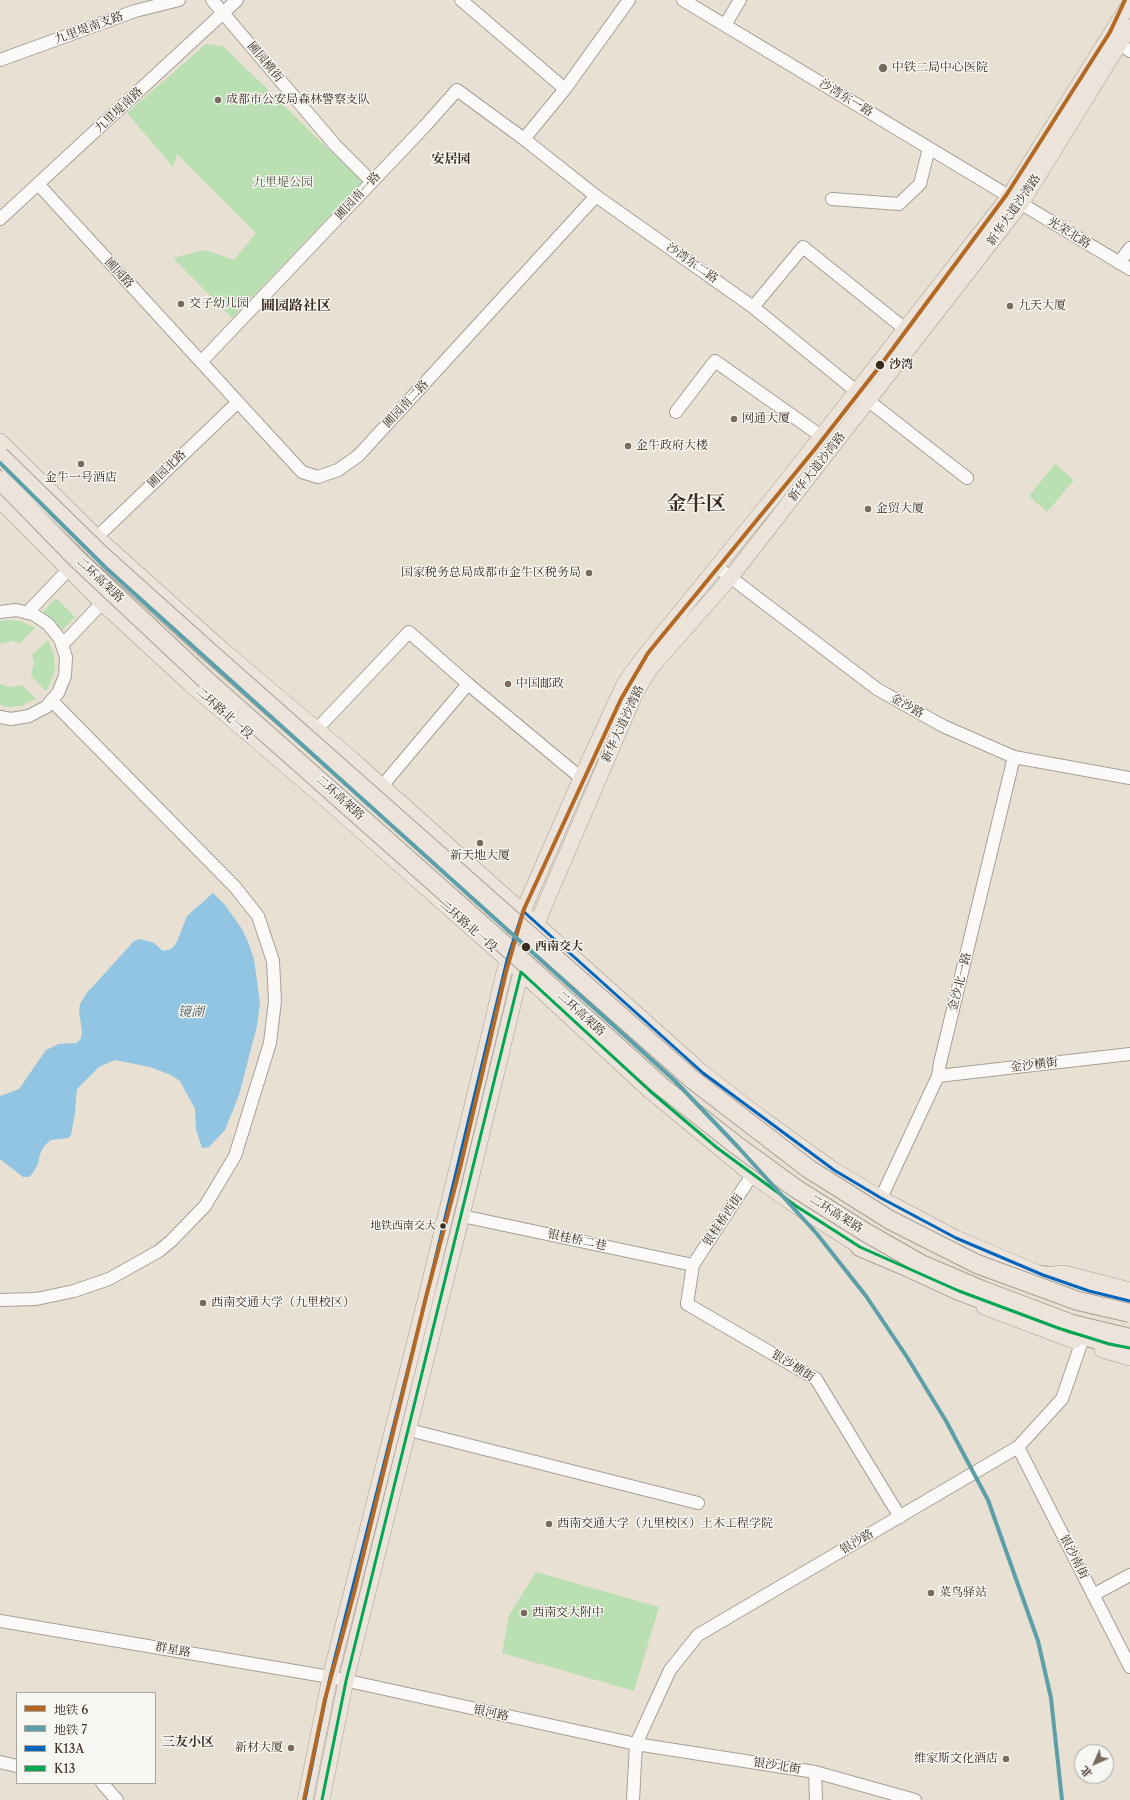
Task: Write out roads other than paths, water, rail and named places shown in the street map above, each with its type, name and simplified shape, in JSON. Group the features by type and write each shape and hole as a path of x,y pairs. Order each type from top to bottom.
{"highway":[{"name":"二环高架路","path":"0,456 100,553 206,649 687,1075 803,1164 890,1220 977,1264 1078,1301 1130,1313"},
{"name":"二环高架路","path":"0,480 77,559 206,680 661,1086 736,1145 795,1188 865,1232 921,1264 982,1290 1072,1324 1130,1338"},
{"path":"860,1247 959,1291 1058,1328 1109,1344 1130,1348"},
{"path":"1043,1275 1099,1294 1130,1301"}],"main road":[{"name":"新华大道沙湾路","path":"305,1800 330,1677 426,1297 507,960 523,911 624,684 644,656 717,567 905,329 1015,200 1130,3"},
{"name":"新华大道沙湾路","path":"322,1800 346,1681 521,972 537,923 636,692 650,669 731,577 869,401 1124,48 1130,27"},
{"path":"0,441 97,537 223,650 382,786 537,923 703,1073 834,1170 881,1198 956,1238 1043,1275 1064,1273 1130,1290"},
{"name":"二环路北一段","path":"0,501 102,603 190,685 334,808 521,972 650,1092 752,1175 796,1206 895,1269 952,1295 1081,1344 1130,1358"}],"street":[{"name":"九里堤南支路","path":"0,60 135,12 179,0"},
{"path":"212,0 224,13"},
{"name":"九里堤南路","path":"0,219 237,0"},
{"path":"461,0 564,89"},
{"path":"524,139 564,89 629,0"},
{"name":"沙湾东一路","path":"683,0 1015,200"},
{"path":"725,25 740,0"},
{"name":"圃园横街","path":"224,13 335,144 372,182"},
{"name":"圃园南一路","path":"201,362 457,90 524,139"},
{"name":"沙湾东二路","path":"524,139 596,196 753,307 856,391 967,478"},
{"path":"832,199 899,204 920,184 929,148"},
{"name":"圃园路","path":"38,184 201,362"},
{"name":"圃园南二路","path":"201,362 302,472 318,477 338,470 358,456 596,196"},
{"name":"光荣北路","path":"1015,200 1130,269"},
{"path":"753,307 803,247 905,329"},
{"path":"1119,263 1130,248"},
{"path":"676,412 716,361 821,436"},
{"name":"圃园北路","path":"97,537 238,402"},
{"name":"金沙路","path":"717,567 877,689 943,726 1014,757 1130,778"},
{"path":"27,613 68,570"},
{"path":"62,645 102,603"},
{"path":"0,612 16,610 33,614 48,624 60,639 66,657 65,676 58,693 46,707 29,716 11,719 0,717"},
{"path":"317,730 409,632 468,684 581,778"},
{"path":"382,786 468,684"},
{"path":"0,1300 36,1299 74,1291 109,1280 171,1242 205,1206 235,1156 270,1044 275,1001 273,961 258,916 235,887 52,701"},
{"name":"金沙北一路","path":"881,1198 938,1076 1014,757"},
{"name":"金沙横街","path":"938,1076 1130,1054"},
{"name":"银桂桥西街","path":"693,1264 752,1175"},
{"name":"银桂桥二巷","path":"462,1216 693,1264"},
{"name":"银沙横街","path":"693,1264 687,1304 816,1379 900,1517"},
{"name":"银沙路","path":"636,1744 670,1670 698,1635 1018,1447 1062,1399 1081,1344"},
{"path":"409,1430 698,1503"},
{"name":"银沙南街","path":"1018,1447 1130,1667"},
{"path":"1093,1595 1130,1575"},
{"name":"群星路","path":"0,1621 330,1677 346,1681"},
{"name":"银河路","path":"346,1681 636,1744"},
{"path":"633,1800 636,1744"},
{"name":"银沙北街","path":"636,1744 815,1772 915,1800"},
{"path":"0,1762 16,1766"},
{"path":"815,1772 816,1800"},
{"path":"103,1784 118,1800"}],"water":[{"name":"镜湖","path":"213,893 225,905 242,929 248,942 254,959 260,1003 257,1026 239,1095 225,1130 209,1147 202,1148 196,1129 195,1109 180,1081 171,1075 150,1067 115,1060 99,1067 77,1089 71,1135 68,1138 51,1140 45,1145 40,1154 38,1164 32,1174 29,1177 23,1177 0,1159 0,1096 19,1089 46,1050 59,1044 77,1043 81,1038 82,1031 79,1011 80,1004 86,994 134,941 140,939 154,943 163,951 171,949 176,944 187,916"}],"metro line":[{"name":"6","path":"304,1800 325,1699 354,1593 426,1297 460,1168 506,972 524,909 621,699 648,653 815,449 880,366 1007,194 1110,32 1125,0"},
{"name":"7","path":"0,463 106,568 674,1080 738,1147 817,1234 866,1296 907,1357 946,1421 988,1500 1038,1641 1051,1698 1062,1800"}],"place":[{"name":"中铁二局中心医院","path":"883,68"},
{"name":"成都市公安局森林警察支队","path":"218,100"},
{"name":"交子幼儿园","path":"181,304"},
{"name":"九天大厦","path":"1010,306"},
{"name":"沙湾","path":"880,365"},
{"name":"网通大厦","path":"734,419"},
{"name":"金牛政府大楼","path":"628,446"},
{"name":"金牛一号酒店","path":"81,464"},
{"name":"金贸大厦","path":"868,509"},
{"name":"国家税务总局成都市金牛区税务局","path":"589,573"},
{"name":"中国邮政","path":"508,684"},
{"name":"新天地大厦","path":"480,843"},
{"name":"西南交大","path":"526,947"},
{"name":"地铁西南交大","path":"443,1226"},
{"name":"西南交通大学（九里校区）","path":"203,1303"},
{"name":"西南交通大学（九里校区）土木工程学院","path":"549,1524"},
{"name":"菜鸟驿站","path":"931,1593"},
{"name":"西南交大附中","path":"524,1613"},
{"name":"新材大厦","path":"291,1748"},
{"name":"维家斯文化酒店","path":"1006,1759"}],"district":[{"name":"安居园","path":"451,159"},
{"name":"圃园路社区","path":"296,306"},
{"name":"金牛区","path":"696,504"},
{"name":"三友小区","path":"188,1742"}],"park label":[{"name":"九里堤公园","path":"283,183"}]}
